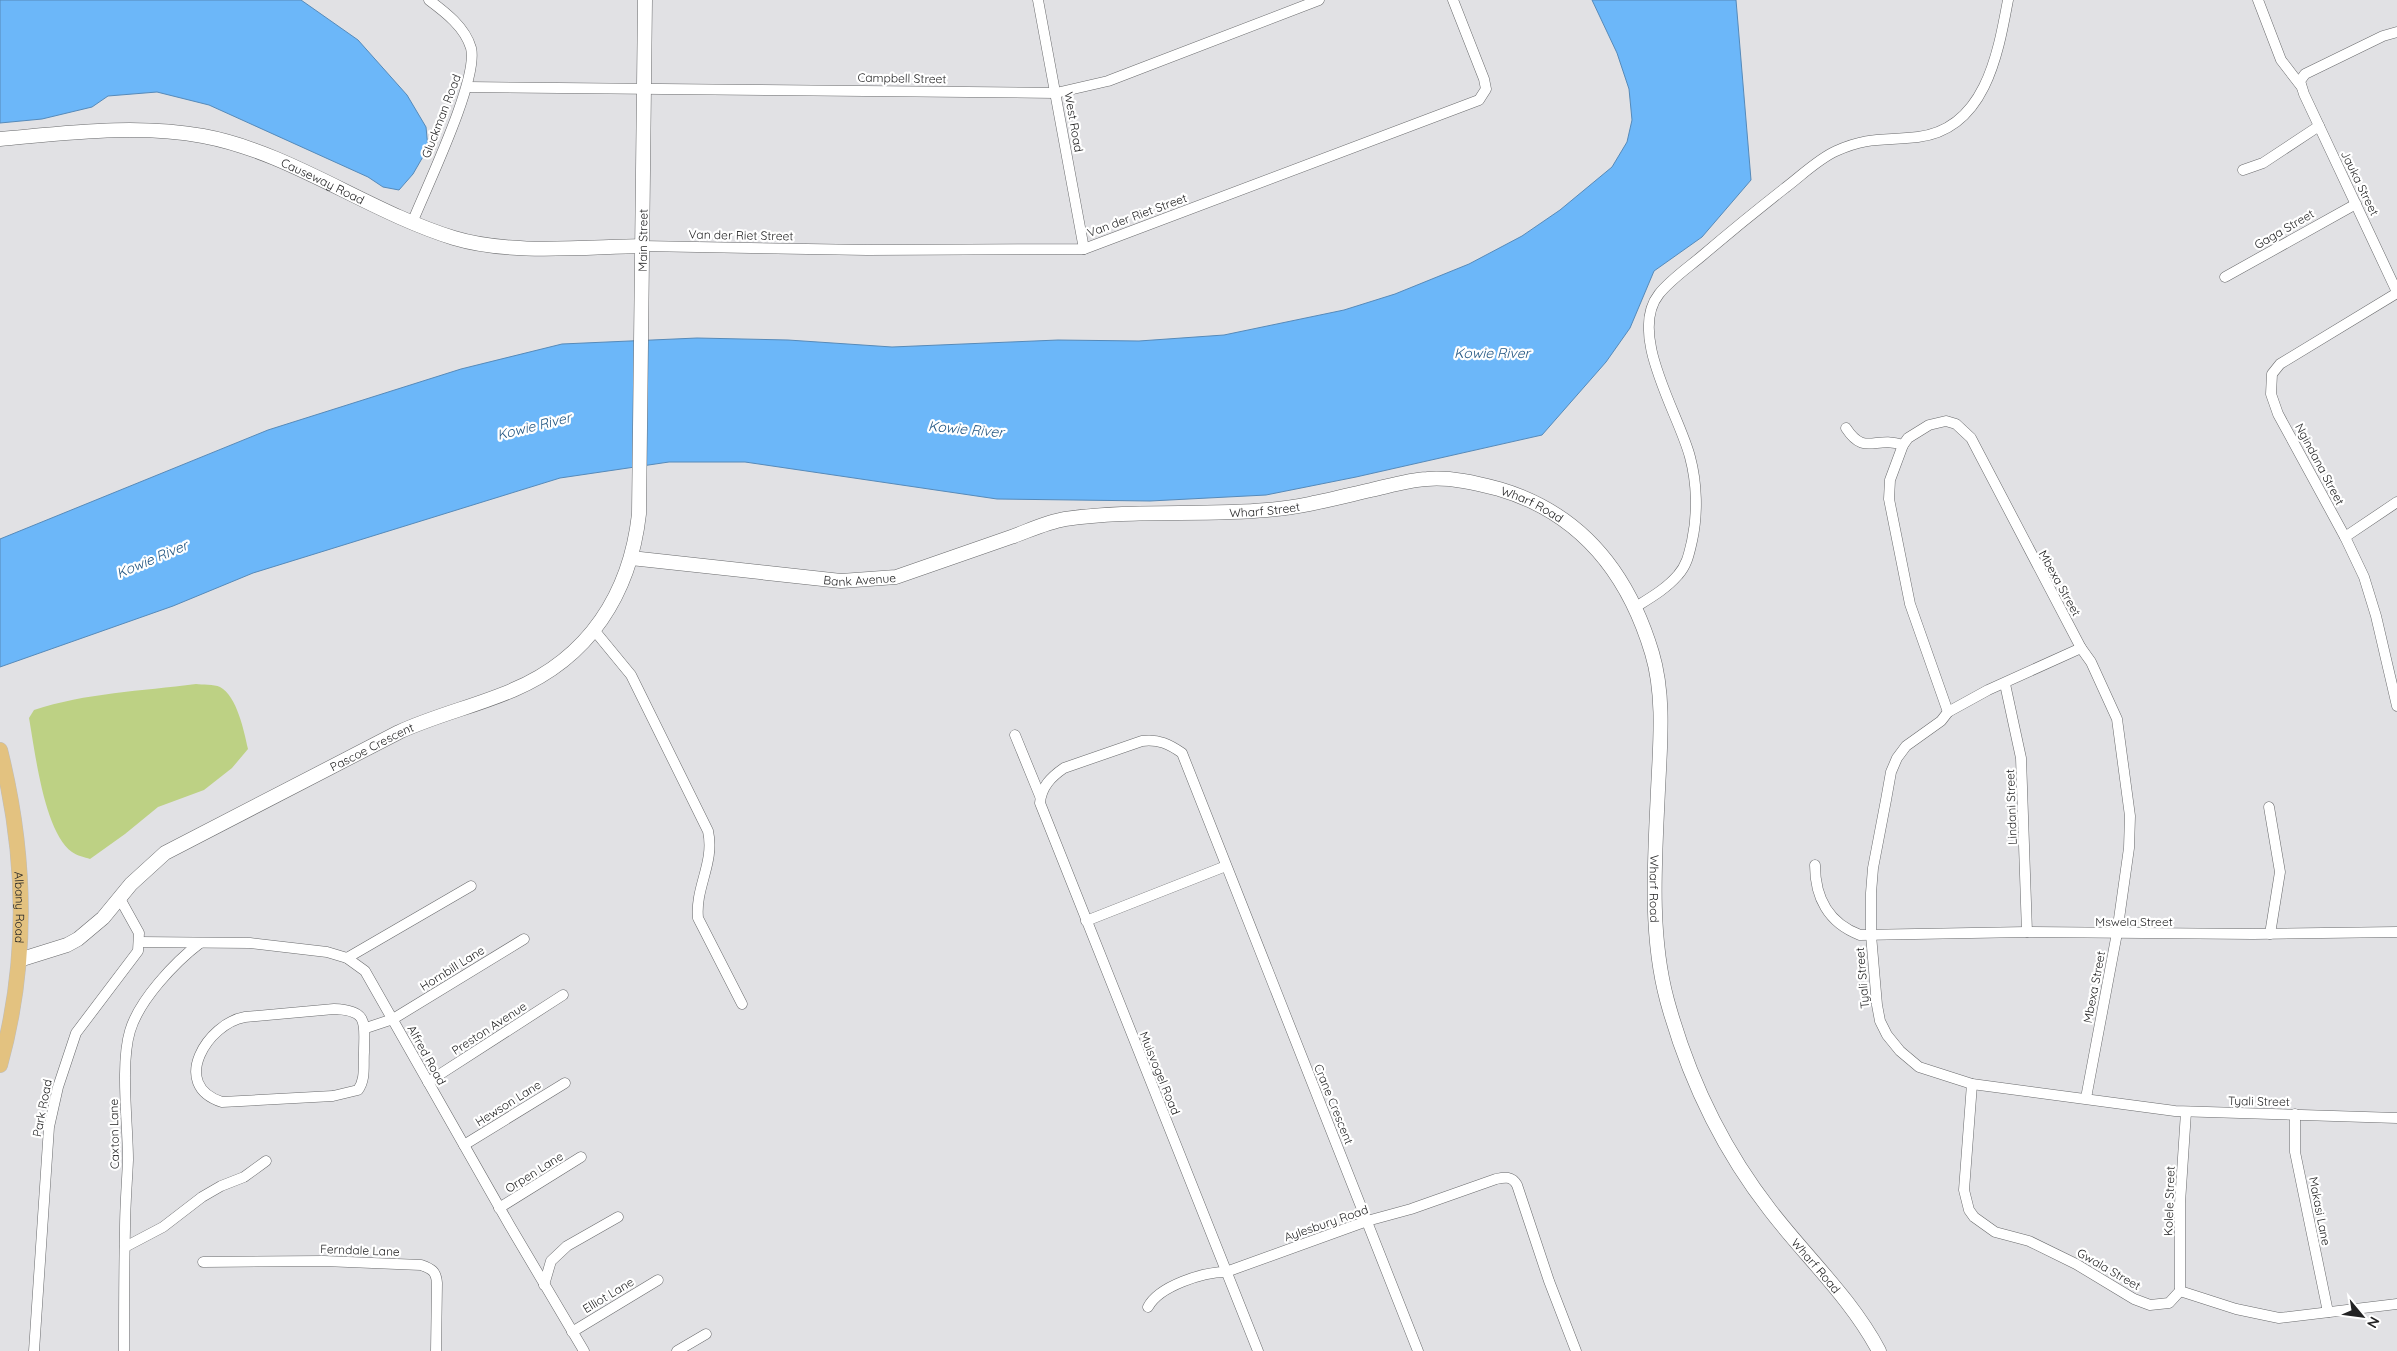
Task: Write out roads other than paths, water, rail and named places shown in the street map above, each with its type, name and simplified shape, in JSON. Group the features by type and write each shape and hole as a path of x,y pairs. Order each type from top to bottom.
{"main road":[{"name":"Albany Road","path":"0,750 12,804 21,866 19,960 13,1010 0,1065"}],"street":[{"name":"Gluckman Road","path":"412,223 468,87 473,60 469,43 458,25 429,0"},
{"name":"Main Street","path":"640,479 640,322 645,0"},
{"name":"West Road","path":"1038,0 1084,249"},
{"name":"Campbell Street","path":"468,87 1056,93 1108,81 1319,0"},
{"name":"Van der Riet Street","path":"642,246 867,250 1084,249 1471,105 1484,95 1486,89 1484,79 1453,0"},
{"path":"1634,608 1657,594 1679,574 1688,561 1696,518 1691,459 1656,367 1648,334 1649,316 1655,300 1668,285 1718,242 1831,154 1869,139 1916,137 1939,132 1961,118 1974,105 1992,71 2008,0"},
{"name":"Jauka Street","path":"2258,0 2281,60 2301,86 2397,292"},
{"path":"2301,86 2302,78 2305,74 2382,36 2397,32"},
{"path":"2243,170 2263,163 2319,126"},
{"name":"Causeway Road","path":"0,138 130,129 166,130 204,136 259,153 412,223 454,238 495,246 642,246"},
{"name":"Gaga Street","path":"2224,277 2356,204"},
{"name":"Ngindana Street","path":"2397,292 2280,364 2271,380 2271,394 2278,414 2361,568 2372,602 2397,706"},
{"name":"Mbexa Street","path":"1903,445 1908,438 1938,422 1946,421 1956,424 1971,438 2081,648 2091,662 2112,706 2122,743 2130,816 2130,833 2116,933 2086,1098"},
{"path":"1846,428 1853,439 1861,444 1888,441 1903,445 1890,480 1889,499 1910,604 1922,645 1948,712"},
{"name":"Pascoe Crescent","path":"19,960 67,945 78,939 103,918 141,873 164,853 399,732 434,718 482,703 534,680 571,654 594,630 616,596 631,558 638,521 640,479"},
{"name":"Wharf Street","path":"1081,518 1270,510 1315,504 1425,479 1445,479"},
{"name":"Wharf Road","path":"1445,479 1470,482 1515,494 1543,507 1575,527 1590,540 1607,560 1623,585 1653,654 1659,686 1660,748 1655,915 1667,998 1682,1048 1709,1114 1737,1164 1771,1211 1849,1304 1879,1351"},
{"path":"2345,537 2397,502"},
{"name":"Bank Avenue","path":"631,558 841,581 882,579 896,577 1060,520 1081,518"},
{"path":"594,630 631,675 708,831 711,846 697,903 698,918 742,1004"},
{"name":"Tyali Street","path":"2081,648 1988,690 1948,712 1935,726 1906,746 1893,766 1873,868 1871,935 1876,1005 1886,1035 1900,1051 1919,1067 1972,1084 2186,1112 2397,1118"},
{"name":"Lindani Street","path":"2004,684 2021,758 2027,932"},
{"name":"Muisvogel Road","path":"1015,736 1086,922 1258,1351"},
{"name":"Crane Crescent","path":"1040,800 1055,774 1069,766 1142,741 1154,740 1163,742 1182,753 1418,1351"},
{"path":"2269,807 2280,872 2270,934"},
{"name":"Mswela Street","path":"1815,865 1817,887 1823,906 1828,914 1851,932 1860,935 2027,932 2270,934 2397,932"},
{"path":"1086,922 1226,866"},
{"path":"346,958 471,886"},
{"path":"119,897 136,925 139,942"},
{"name":"Hornbill Lane","path":"366,1028 393,1020 524,939"},
{"name":"Alfred Road","path":"139,942 250,943 327,952 346,958 365,971 499,1208 584,1351"},
{"name":"Park Road","path":"34,1351 49,1127 55,1096 76,1033 90,1012 134,958 139,942"},
{"name":"Caxton Lane","path":"124,1351 128,1161 126,1054 129,1032 137,1013 156,988 177,963 200,943"},
{"name":"Preston Avenue","path":"428,1082 562,995"},
{"path":"346,1010 361,1019 366,1028 363,1082 358,1090 352,1093 222,1102 208,1094 201,1086 197,1076 196,1061 203,1047 228,1023 239,1018 346,1010"},
{"name":"Hewson Lane","path":"464,1145 565,1083"},
{"name":"Gwala Street","path":"1972,1084 1964,1190 1966,1204 1974,1217 1995,1232 2029,1241 2049,1250 2134,1299 2150,1305 2169,1303 2180,1291"},
{"name":"Kolele Street","path":"2180,1291 2180,1203 2186,1112"},
{"name":"Makasi Lane","path":"2295,1114 2295,1152 2328,1312"},
{"name":"Orpen Lane","path":"499,1208 581,1157"},
{"path":"125,1247 163,1227 202,1196 244,1177 266,1161"},
{"name":"Aylesbury Road","path":"1148,1307 1155,1295 1209,1273 1226,1272 1367,1220 1411,1209 1496,1179 1511,1178 1517,1185 1549,1281 1576,1351"},
{"path":"544,1285 551,1261 567,1246 618,1217"},
{"name":"Ferndale Lane","path":"203,1262 324,1261 422,1265 431,1268 436,1273 437,1283 436,1351"},
{"name":"Elliot Lane","path":"572,1332 658,1280"},
{"path":"2180,1291 2236,1309 2268,1316 2290,1318 2397,1304"},
{"path":"677,1351 706,1334"}],"water":[{"path":"0,0 301,0 358,40 407,95 426,127 428,148 413,174 399,190 383,187 368,177 209,105 157,92 108,96 92,107 42,119 0,123"},
{"name":"Kowie River","path":"1592,0 1736,0 1751,180 1702,237 1654,271 1630,328 1606,362 1542,435 1356,477 1266,495 1150,501 997,499 745,462 669,462 560,478 253,573 173,606 0,667 0,539 268,430 461,369 562,344 697,338 788,340 892,347 1058,340 1139,341 1224,335 1344,310 1395,294 1469,264 1522,236 1560,210 1612,167 1627,142 1632,120 1629,89 1617,53"}]}
